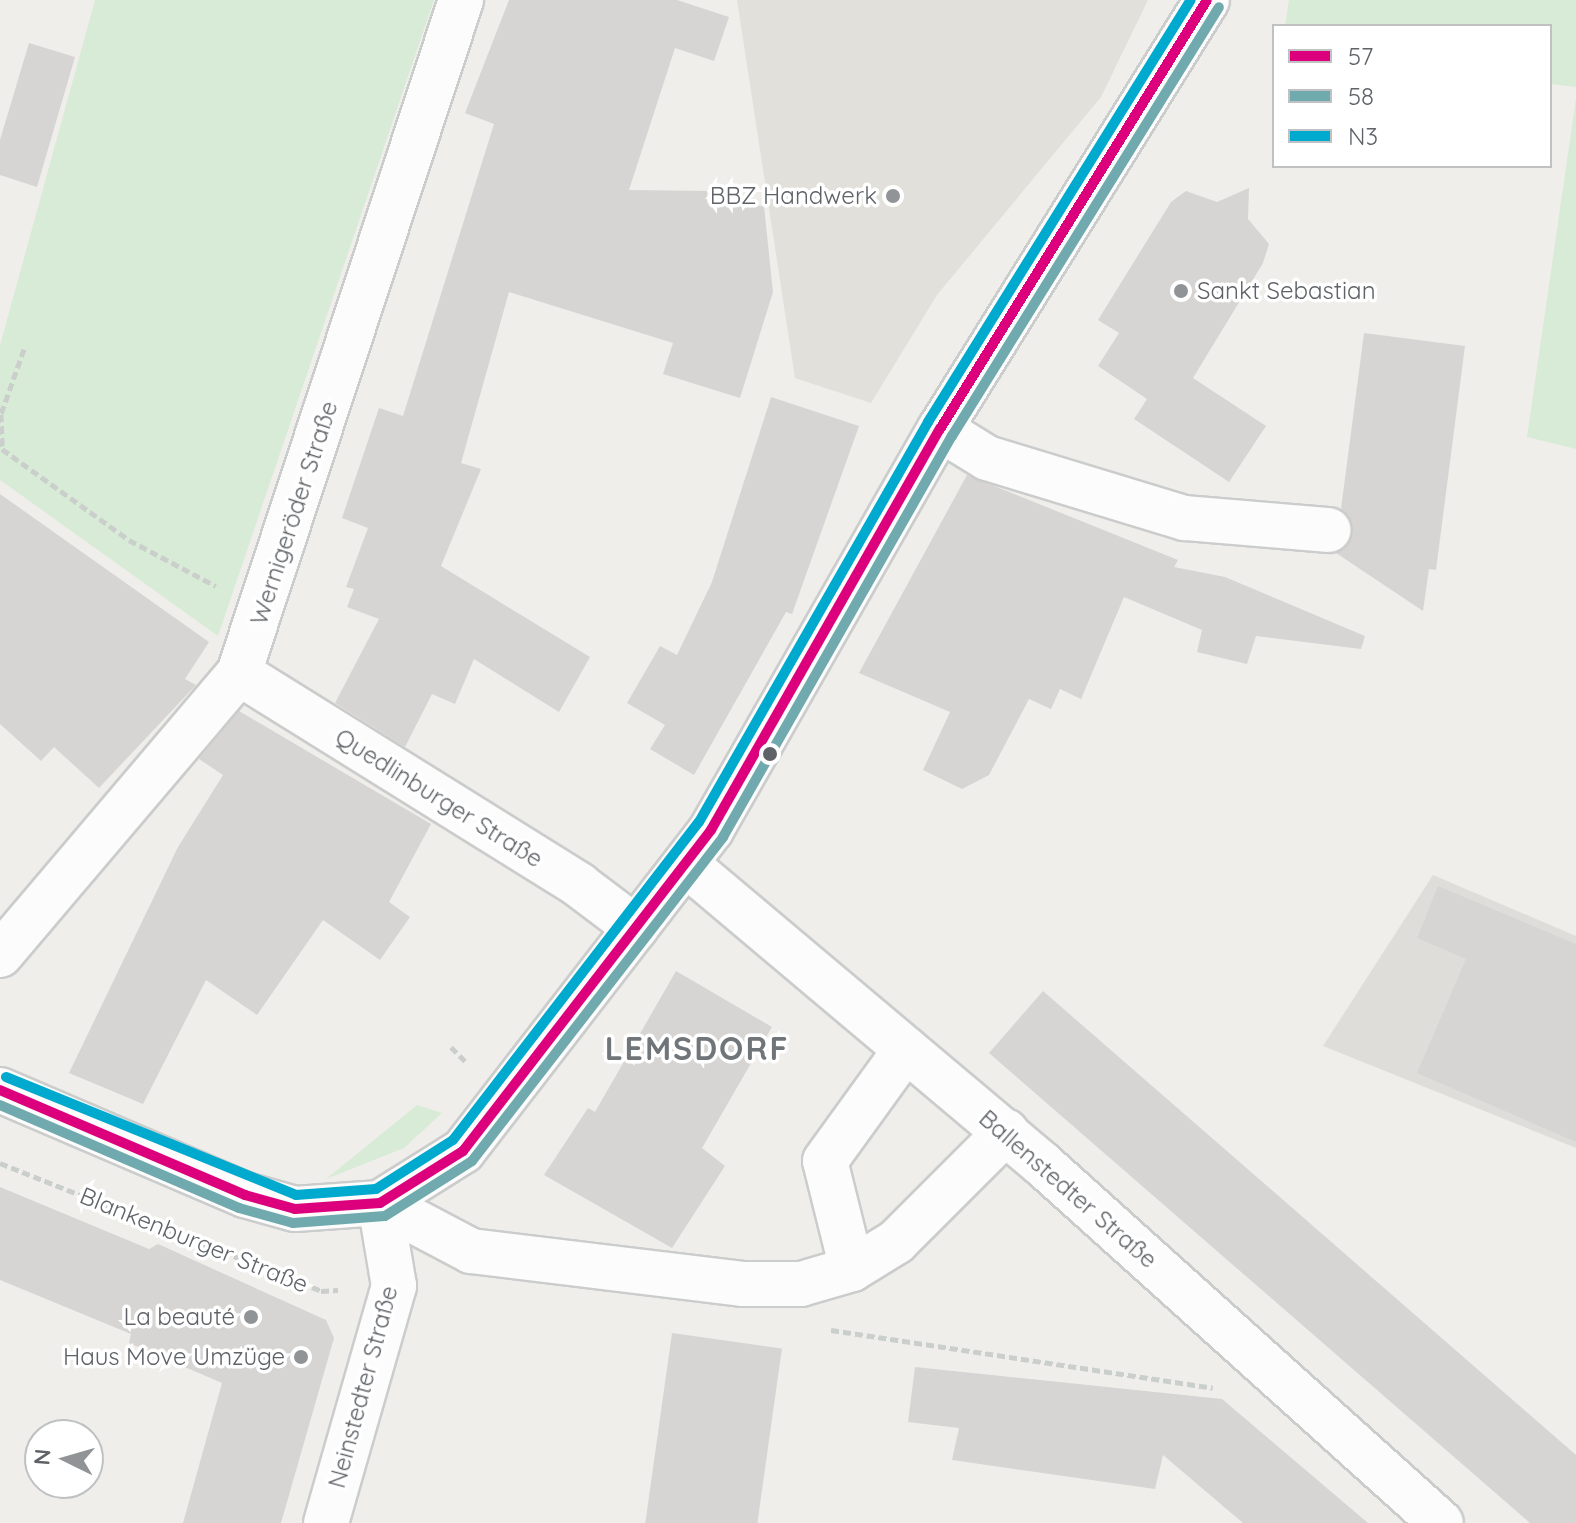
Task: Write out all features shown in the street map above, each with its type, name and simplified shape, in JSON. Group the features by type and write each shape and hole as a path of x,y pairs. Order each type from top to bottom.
{"street":[{"name":"Wernigeröder Straße","path":"0,955 239,673 263,612 461,0"},
{"path":"0,1090 261,1200 330,1212 380,1203 463,1151 687,865 760,752 940,429 1207,0"},
{"path":"940,429 987,458 1185,518 1328,530"},
{"name":"Quedlinburger Straße","path":"239,673 579,885 636,928"},
{"name":"Ballenstedter Straße","path":"687,865 1006,1132 1441,1523"},
{"path":"852,1269 825,1161 906,1049"},
{"path":"380,1203 471,1251 756,1285 814,1282 852,1269 928,1215 1006,1132"},
{"name":"Neinstedter Straße","path":"326,1523 394,1286 380,1203"}],"path":[{"path":"24,349 1,414 2,449 129,540 263,612"},
{"path":"451,1047 473,1070"},
{"name":"Blankenburger Straße","path":"0,1163 321,1291 394,1286"},
{"path":"824,1329 1240,1392 1269,1368"}],"shaded area":[{"name":"BBZ Handwerk","path":"737,0 1148,0 1101,97 937,295 871,403 795,378"},
{"path":"1433,875 1576,936 1576,1148 1323,1046"}],"green space":[{"path":"95,0 434,0 218,636 0,480 0,345"},
{"path":"1289,0 1576,0 1576,87 1552,84 1552,24 1285,24"},
{"path":"1576,98 1576,449 1527,437"},
{"path":"417,1105 442,1113 404,1148 326,1179"}],"building":[{"path":"509,0 677,0 729,17 714,61 675,48 629,190 707,191 707,203 764,206 773,292 740,398 663,374 673,343 509,292 461,463 481,469 441,566 590,657 559,712 474,659 455,704 432,694 405,747 335,703 379,619 347,607 354,589 346,587 368,528 342,518 379,408 403,416 494,124 465,113"},
{"path":"29,43 75,57 37,187 0,175 0,140"},
{"name":"Sankt Sebastian","path":"1249,188 1248,219 1269,244 1263,263 1193,378 1266,426 1229,482 1134,419 1147,399 1098,366 1119,333 1098,320 1171,202 1186,191 1217,202"},
{"path":"1364,333 1465,346 1436,570 1429,569 1423,611 1336,553 1353,533 1341,509"},
{"path":"771,397 859,426 792,614 786,612 694,775 650,749 665,725 627,703 660,646 677,655 712,582"},
{"path":"967,475 1178,560 1174,567 1225,577 1365,636 1361,649 1256,636 1247,664 1197,652 1202,630 1124,597 1081,699 1060,689 1051,709 1029,699 989,775 962,789 923,770 950,712 859,673"},
{"path":"0,494 209,642 185,679 196,685 99,788 54,747 41,761 0,724"},
{"path":"239,711 431,824 389,902 410,917 380,960 323,920 257,1015 206,980 143,1104 69,1073 178,847 223,775 199,759"},
{"path":"1438,886 1576,944 1576,1142 1417,1073 1466,959 1417,938"},
{"path":"676,971 772,1027 702,1148 725,1166 672,1248 544,1175 588,1108 595,1112"},
{"path":"1043,991 1576,1455 1576,1523 1530,1523 989,1053"},
{"path":"0,1187 149,1249 158,1244 326,1320 334,1338 281,1523 183,1523 222,1383 129,1343 131,1334 0,1280"},
{"path":"672,1333 782,1348 757,1523 645,1523"},
{"path":"915,1367 1222,1399 1368,1523 1243,1523 1163,1455 1155,1489 952,1460 959,1428 908,1422"}],"transit line":[{"name":"N3","path":"6,1077 296,1195 376,1189 453,1140 699,822 928,422 1191,0"},
{"name":"57","path":"0,1090 245,1195 295,1209 380,1203 463,1151 711,830 940,429 1207,0"},
{"name":"58","path":"0,1105 239,1208 293,1223 385,1216 472,1161 723,837 952,436 1219,7"}],"place":[{"name":"BBZ Handwerk","path":"893,196"},
{"name":"Sankt Sebastian","path":"1181,291"},
{"name":"La beauté","path":"251,1317"},
{"name":"Haus Move Umzüge","path":"301,1357"}],"district":[{"name":"LEMSDORF","path":"697,1048"}]}
